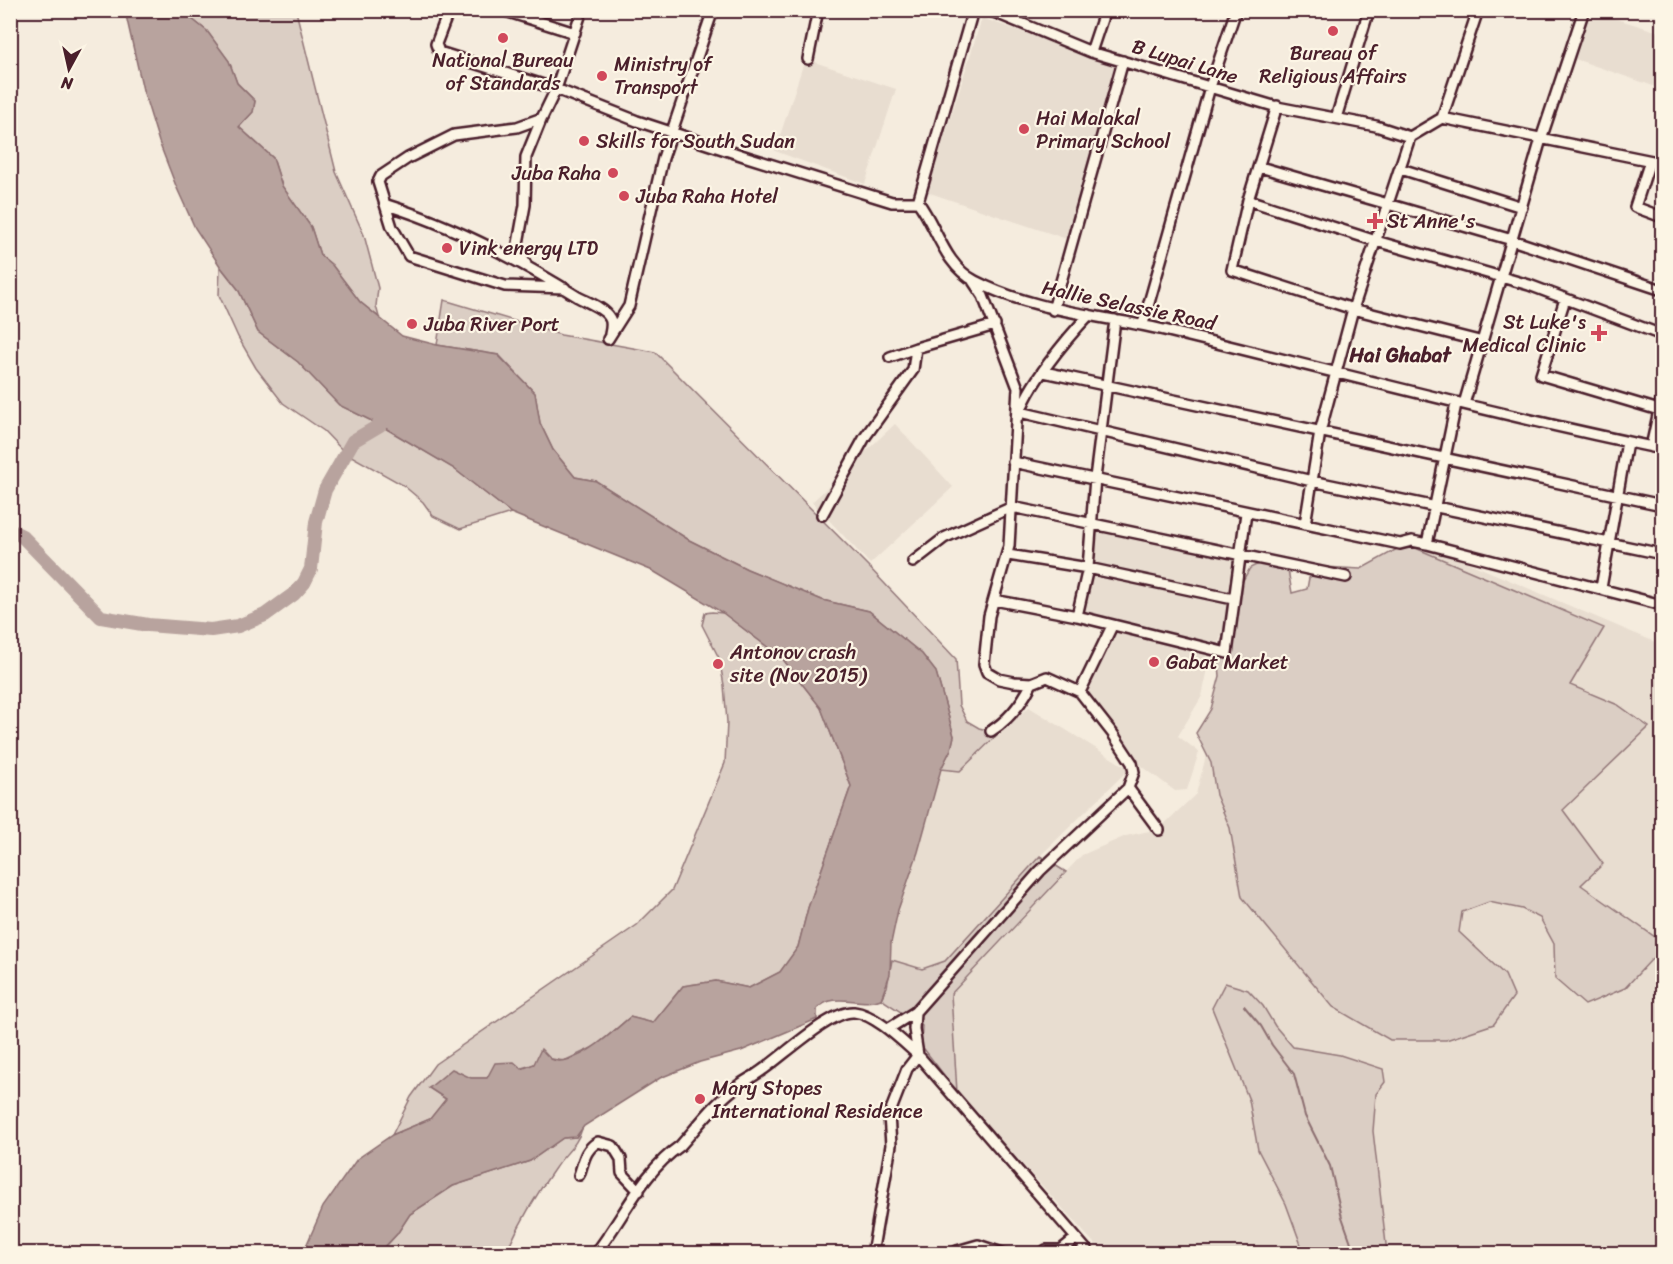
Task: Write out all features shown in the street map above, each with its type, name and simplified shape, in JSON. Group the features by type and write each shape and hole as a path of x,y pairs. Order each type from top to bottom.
{"street":[{"path":"449,10 436,44 439,52 556,88 673,133 892,202 918,202 974,10"},
{"path":"502,10 575,33"},
{"path":"527,266 517,249 525,205 526,157 531,139 556,88 582,10"},
{"path":"387,205 428,218 527,266 565,288 610,318 608,339 628,306 663,158 713,10"},
{"path":"808,59 818,10"},
{"name":"B Lupai Lane","path":"989,10 1091,52 1277,107 1336,118 1410,137"},
{"path":"1091,52 1105,10"},
{"path":"1143,324 1210,87 1236,10"},
{"path":"1336,118 1369,10"},
{"path":"1305,525 1320,432 1353,309 1410,137 1442,118 1478,10"},
{"path":"1428,544 1443,459 1483,342 1541,139 1584,10"},
{"path":"1053,310 1123,61"},
{"path":"1277,107 1279,105 1248,200 1232,270 1353,309 1483,342"},
{"path":"542,118 517,127 454,135 417,153 379,179 380,190 387,205 392,227 409,256 505,286 565,288"},
{"path":"1442,118 1662,163"},
{"path":"1650,161 1635,207 1662,217"},
{"path":"1260,167 1512,240 1662,290"},
{"path":"1401,169 1522,207"},
{"path":"1248,200 1502,278 1662,335"},
{"name":"Hallie Selassie Road","path":"918,202 931,219 945,252 973,280 1053,310 1143,324 1460,404 1662,449"},
{"path":"888,1029 915,1012 1040,871 1128,788 1134,772 1132,763 1113,734 1080,692 1047,677 1032,683 999,679 987,672 983,652 989,616 1008,555 1018,388 995,325 973,280"},
{"path":"1565,299 1541,375 1659,410"},
{"path":"1014,439 1020,412 1044,372 1067,338 1089,315"},
{"path":"1077,616 1088,568 1100,432 1115,320"},
{"path":"890,357 995,325"},
{"path":"822,515 865,437 913,370 916,348"},
{"path":"1044,372 1662,505"},
{"path":"1651,447 1662,397"},
{"path":"1020,412 1312,481 1662,554"},
{"path":"1601,588 1628,442"},
{"path":"1014,462 1400,544 1412,541 1428,544 1662,605"},
{"path":"913,562 944,538 1012,507 1346,578"},
{"path":"994,600 1077,616 1227,652 1246,513"},
{"path":"1008,555 1088,568 1233,599"},
{"path":"1080,692 1112,626"},
{"path":"991,731 1017,708 1032,683"},
{"path":"1128,788 1159,830"},
{"path":"595,1254 639,1191 670,1153 680,1146 733,1089 764,1070 778,1056 823,1025 851,1012 861,1014 888,1029 918,1055 1090,1254"},
{"path":"872,1254 891,1145 889,1115 907,1070 918,1055 914,1029 915,1012"},
{"path":"579,1175 583,1158 591,1146 598,1142 613,1146 621,1159 622,1173 639,1191"},
{"path":"1042,1254 1046,1250 1061,1250 1076,1238"},
{"path":"957,1251 978,1245 1005,1254"}],"shaded area":[{"path":"125,11 182,11 207,31 229,61 237,83 255,101 253,112 239,127 273,158 282,186 311,227 320,255 332,265 360,302 402,336 437,345 498,355 535,393 540,423 553,450 575,477 596,481 689,540 747,569 822,600 869,611 922,654 936,672 954,736 951,749 941,769 918,852 898,910 891,943 890,974 881,999 865,1002 840,1000 824,1003 817,1009 817,1019 741,1051 700,1062 660,1078 584,1126 576,1137 563,1138 530,1161 453,1186 410,1214 397,1234 379,1253 303,1253 323,1207 357,1159 392,1135 430,1119 446,1099 429,1088 452,1069 471,1078 487,1078 495,1063 514,1062 522,1069 534,1064 541,1049 551,1059 560,1061 570,1059 593,1047 630,1017 653,1023 683,986 716,981 749,988 780,972 798,947 808,908 851,786 821,708 782,658 723,613 653,571 511,513 453,468 380,425 339,405 298,362 258,332 238,289 195,228 176,186 143,90"},
{"path":"182,11 296,11 336,172 364,235 378,288 376,306 379,317 360,302 332,265 320,255 311,227 282,186 273,158 239,127 253,112 255,101 237,83 229,61 207,31"},
{"path":"1591,11 1662,33 1662,89 1575,59"},
{"name":"Hai Malakal Primary School","path":"982,18 1121,66 1067,239 927,192"},
{"path":"805,59 896,89 865,184 775,151"},
{"path":"220,266 238,289 258,332 298,362 339,405 380,425 453,468 511,513 460,529 433,516 423,502 403,485 344,452 324,431 283,403 256,368 238,337 219,295"},
{"path":"444,300 561,335 655,352 868,566 956,659 959,705 967,721 979,728 999,733 960,771 941,769 951,749 954,736 936,672 922,654 869,611 822,600 747,569 689,540 596,481 575,477 553,450 540,423 535,393 499,355 437,345"},
{"path":"895,424 953,487 870,564 812,502"},
{"name":"Gabat Market","path":"1096,528 1234,557 1230,614 1208,669 1202,696 1178,736 1199,752 1187,790 1175,791 1138,763 1092,703 1085,690 1114,626 1082,618"},
{"path":"1406,544 1604,628 1570,685 1618,705 1649,727 1563,810 1603,864 1581,885 1662,942 1662,954 1651,960 1625,988 1585,1005 1555,979 1554,944 1540,918 1522,909 1489,902 1462,912 1459,932 1505,975 1514,996 1494,1024 1446,1040 1390,1040 1333,1007 1242,897 1230,828 1216,795 1211,763 1196,733 1211,709 1220,676 1218,653 1237,591 1250,568 1267,560 1287,564 1292,593 1307,589 1309,578 1323,567 1361,569"},
{"path":"1424,544 1662,645 1662,1253 1103,1253 957,1092 951,994 1082,855 1126,836 1159,829 1196,794 1214,726"},
{"path":"705,613 723,613 782,658 821,708 851,786 808,908 798,947 780,972 749,988 716,981 683,986 653,1023 630,1017 596,1046 564,1061 552,1059 488,1078 471,1078 429,1088 446,1099 430,1119 392,1135 411,1097 435,1064 637,925 672,890 725,763 727,722 724,685 719,658 702,625"},
{"path":"1029,707 1129,769 1040,856 945,961 922,969 892,960 891,943 898,910 918,852 941,769 960,771"},
{"path":"1040,856 1066,872 951,994 957,1092 921,1045 922,1026 881,999 887,987 892,960 922,969 945,961"},
{"path":"1225,983 1248,990 1263,1006 1275,1026 1293,1047 1340,1055 1383,1069 1385,1082 1376,1094 1373,1131 1387,1253 1304,1253 1286,1204 1258,1150 1249,1100 1212,1008"},
{"path":"583,1126 575,1144 534,1199 506,1253 379,1254 397,1234 410,1214 453,1186 530,1161 563,1138 576,1137"}],"waterway":[{"path":"10,530 22,536 101,617 148,625 211,630 238,626 265,615 294,594 304,583 311,569 316,522 325,490 353,441 380,425"},
{"path":"1244,1006 1261,1026 1294,1074 1305,1116 1330,1166 1342,1217 1355,1254"}],"place":[{"name":"Bureau of Religious Affairs","path":"1333,31"},
{"name":"National Bureau of Standards","path":"503,38"},
{"name":"Ministry of Transport","path":"602,76"},
{"name":"Hai Malakal Primary School","path":"1024,129"},
{"name":"Skills for South Sudan","path":"584,141"},
{"name":"Juba Raha","path":"613,173"},
{"name":"Juba Raha Hotel","path":"624,196"},
{"name":"St Anne's","path":"1375,221"},
{"name":"Vink energy LTD","path":"447,248"},
{"name":"Juba River Port","path":"412,324"},
{"name":"St Luke's Medical Clinic","path":"1599,333"},
{"name":"Gabat Market","path":"1154,662"},
{"name":"Antonov crash site (Nov 2015)","path":"718,664"},
{"name":"Mary Stopes International Residence","path":"700,1099"}],"district":[{"name":"Hai Ghabat","path":"1400,355"}]}
